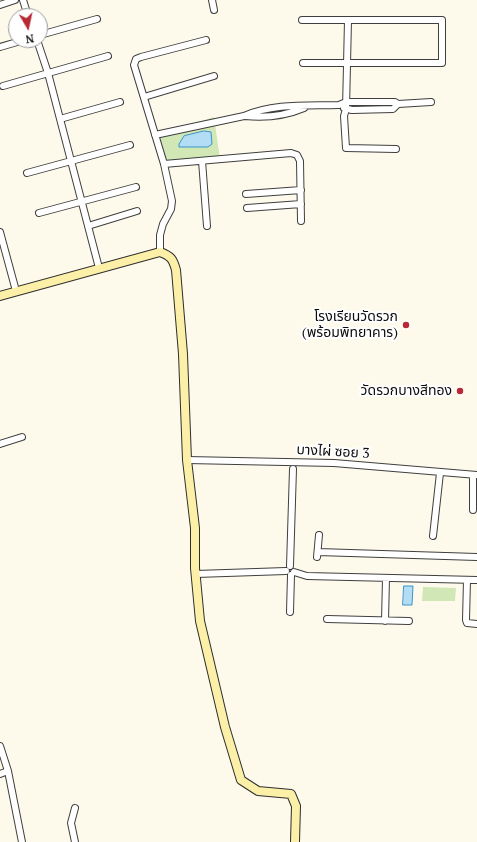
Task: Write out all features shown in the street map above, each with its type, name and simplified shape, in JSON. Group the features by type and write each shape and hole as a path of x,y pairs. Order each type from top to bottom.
{"street":[{"path":"0,5 15,0"},
{"path":"212,0 214,10"},
{"path":"48,34 97,19"},
{"path":"302,20 442,20 442,63 303,63"},
{"path":"348,20 348,63 346,106 344,116 346,148 396,149"},
{"path":"160,252 160,235 163,224 171,209 172,201 164,164 134,65 136,59 206,40"},
{"path":"40,48 48,73 99,268"},
{"path":"3,86 108,56"},
{"path":"144,97 214,76"},
{"path":"60,120 120,102"},
{"path":"155,134 244,116 257,110 273,107 346,106 394,102 398,104 431,102"},
{"path":"27,173 130,145"},
{"path":"164,164 291,153 297,155 300,161 301,221"},
{"path":"202,161 207,226"},
{"path":"38,213 136,187"},
{"path":"246,194 301,190"},
{"path":"247,208 301,204"},
{"path":"88,226 137,211"},
{"path":"0,232 16,291"},
{"path":"0,296 160,252 173,259 176,270 183,354 187,460 195,528 196,574 200,621 226,727 242,780 258,791 291,794 296,806 295,842"},
{"path":"0,444 22,437"},
{"name":"บางไผ่ ซอย 3","path":"187,460 334,464 475,475"},
{"path":"290,612 293,469"},
{"path":"433,536 440,472"},
{"path":"474,510 475,475"},
{"path":"319,535 317,555 477,557"},
{"path":"196,574 290,571 308,576 477,580"},
{"path":"385,621 386,578"},
{"path":"467,580 466,620 467,623 477,624"},
{"path":"327,619 409,622"},
{"path":"0,746 1,755 8,771 22,842"},
{"path":"0,774 8,771"},
{"path":"75,808 72,823 75,842"}],"green space":[{"path":"214,117 220,159 164,164 155,135"},
{"path":"423,587 456,588 455,601 422,601"}],"water":[{"path":"204,131 211,132 212,144 208,147 179,147 179,144 184,136"},
{"path":"404,586 413,586 412,605 403,605"}],"place":[{"name":"โรงเรียนวัดรวก (พร้อมพิทยาคาร)","path":"406,325"},
{"name":"วัดรวกบางสีทอง","path":"460,391"}]}
